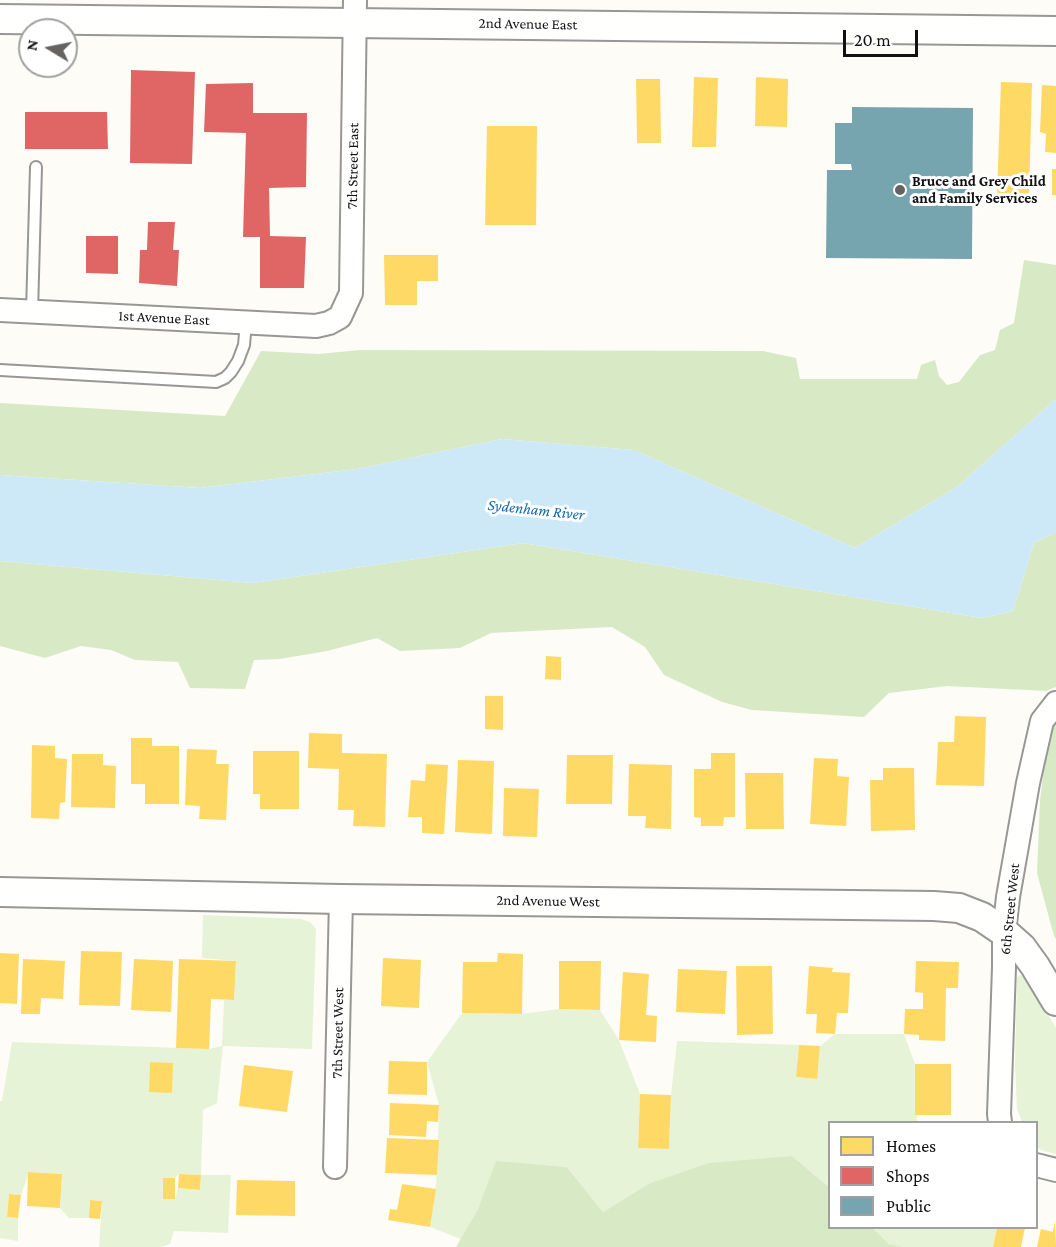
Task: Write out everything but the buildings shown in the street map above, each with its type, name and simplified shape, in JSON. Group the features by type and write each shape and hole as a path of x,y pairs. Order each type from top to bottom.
{"street":[{"name":"2nd Avenue East","path":"0,18 355,11 1056,31"},
{"name":"7th Street East","path":"328,323 340,317 351,294 355,11"},
{"name":"1st Avenue East","path":"0,310 316,326 328,323"},
{"name":"6th Street West","path":"1000,1121 1004,932 1008,897 1026,794 1042,721 1056,703"},
{"name":"2nd Avenue West","path":"0,892 959,908 982,917 1022,948 1056,1000"},
{"name":"7th Street West","path":"336,1167 340,899"},
{"path":"1038,1166 1056,1170"}],"lane":[{"path":"32,312 36,167"},
{"path":"0,370 216,382 225,378 238,361 244,345 246,322"}],"green space":[{"path":"1024,260 1056,265 1056,399 957,487 855,548 634,450 502,439 357,469 200,488 0,475 0,403 225,416 261,351 318,354 360,350 763,351 796,358 800,379 917,379 921,365 935,360 939,376 947,385 959,382 980,355 995,350 1000,330 1014,323"},
{"path":"1056,532 1056,687 1046,691 947,686 889,693 864,717 752,710 722,702 664,675 645,647 612,627 491,633 460,648 400,651 377,638 327,651 280,659 254,660 245,689 190,688 178,662 135,660 111,650 81,646 45,658 0,646 0,561 253,583 523,543 982,618 1013,611 1034,543"},
{"path":"1056,720 1056,939 1037,873 1040,800 1048,735"},
{"path":"203,915 301,919 310,922 316,929 312,1049 223,1046 217,1103 203,1110 201,1175 231,1175 228,1233 174,1231 170,1244 160,1247 99,1247 102,1201 90,1200 89,1218 69,1218 60,1208 62,1174 29,1172 21,1195 9,1194 7,1217 18,1218 18,1241 0,1238 0,1101 2,1101 12,1042 209,1049 222,1046 224,1000 234,1000 236,961 202,958","holes":["179,1174 201,1175 200,1190 178,1188 175,1199 163,1199 163,1178 175,1178"]},
{"path":"1021,975 1026,978 1056,1028 1056,1154 1038,1148 1038,1121 1022,1121 1017,1109 1015,1064 1017,977"},
{"path":"559,1009 600,1010 619,1040 640,1094 638,1148 669,1149 671,1095 677,1041 799,1045 796,1077 816,1079 820,1046 835,1034 904,1034 915,1064 917,1121 828,1121 828,1186 792,1156 648,1184 603,1212 567,1167 497,1162 478,1209 461,1239 430,1227 437,1175 439,1105 427,1062 462,1013 522,1014"},
{"path":"792,1156 828,1186 828,1229 874,1229 889,1244 905,1247 456,1247 478,1209 496,1161 567,1167 603,1212 648,1184 709,1163"},
{"path":"874,1229 997,1229 993,1247 905,1247 889,1244"}],"water":[{"name":"Sydenham River","path":"1056,399 1056,532 1034,543 1013,611 982,618 523,543 253,583 0,561 0,475 200,488 357,469 502,439 634,450 855,548 957,487"}],"place":[{"name":"Bruce and Grey Child and Family Services","path":"900,190"}]}
